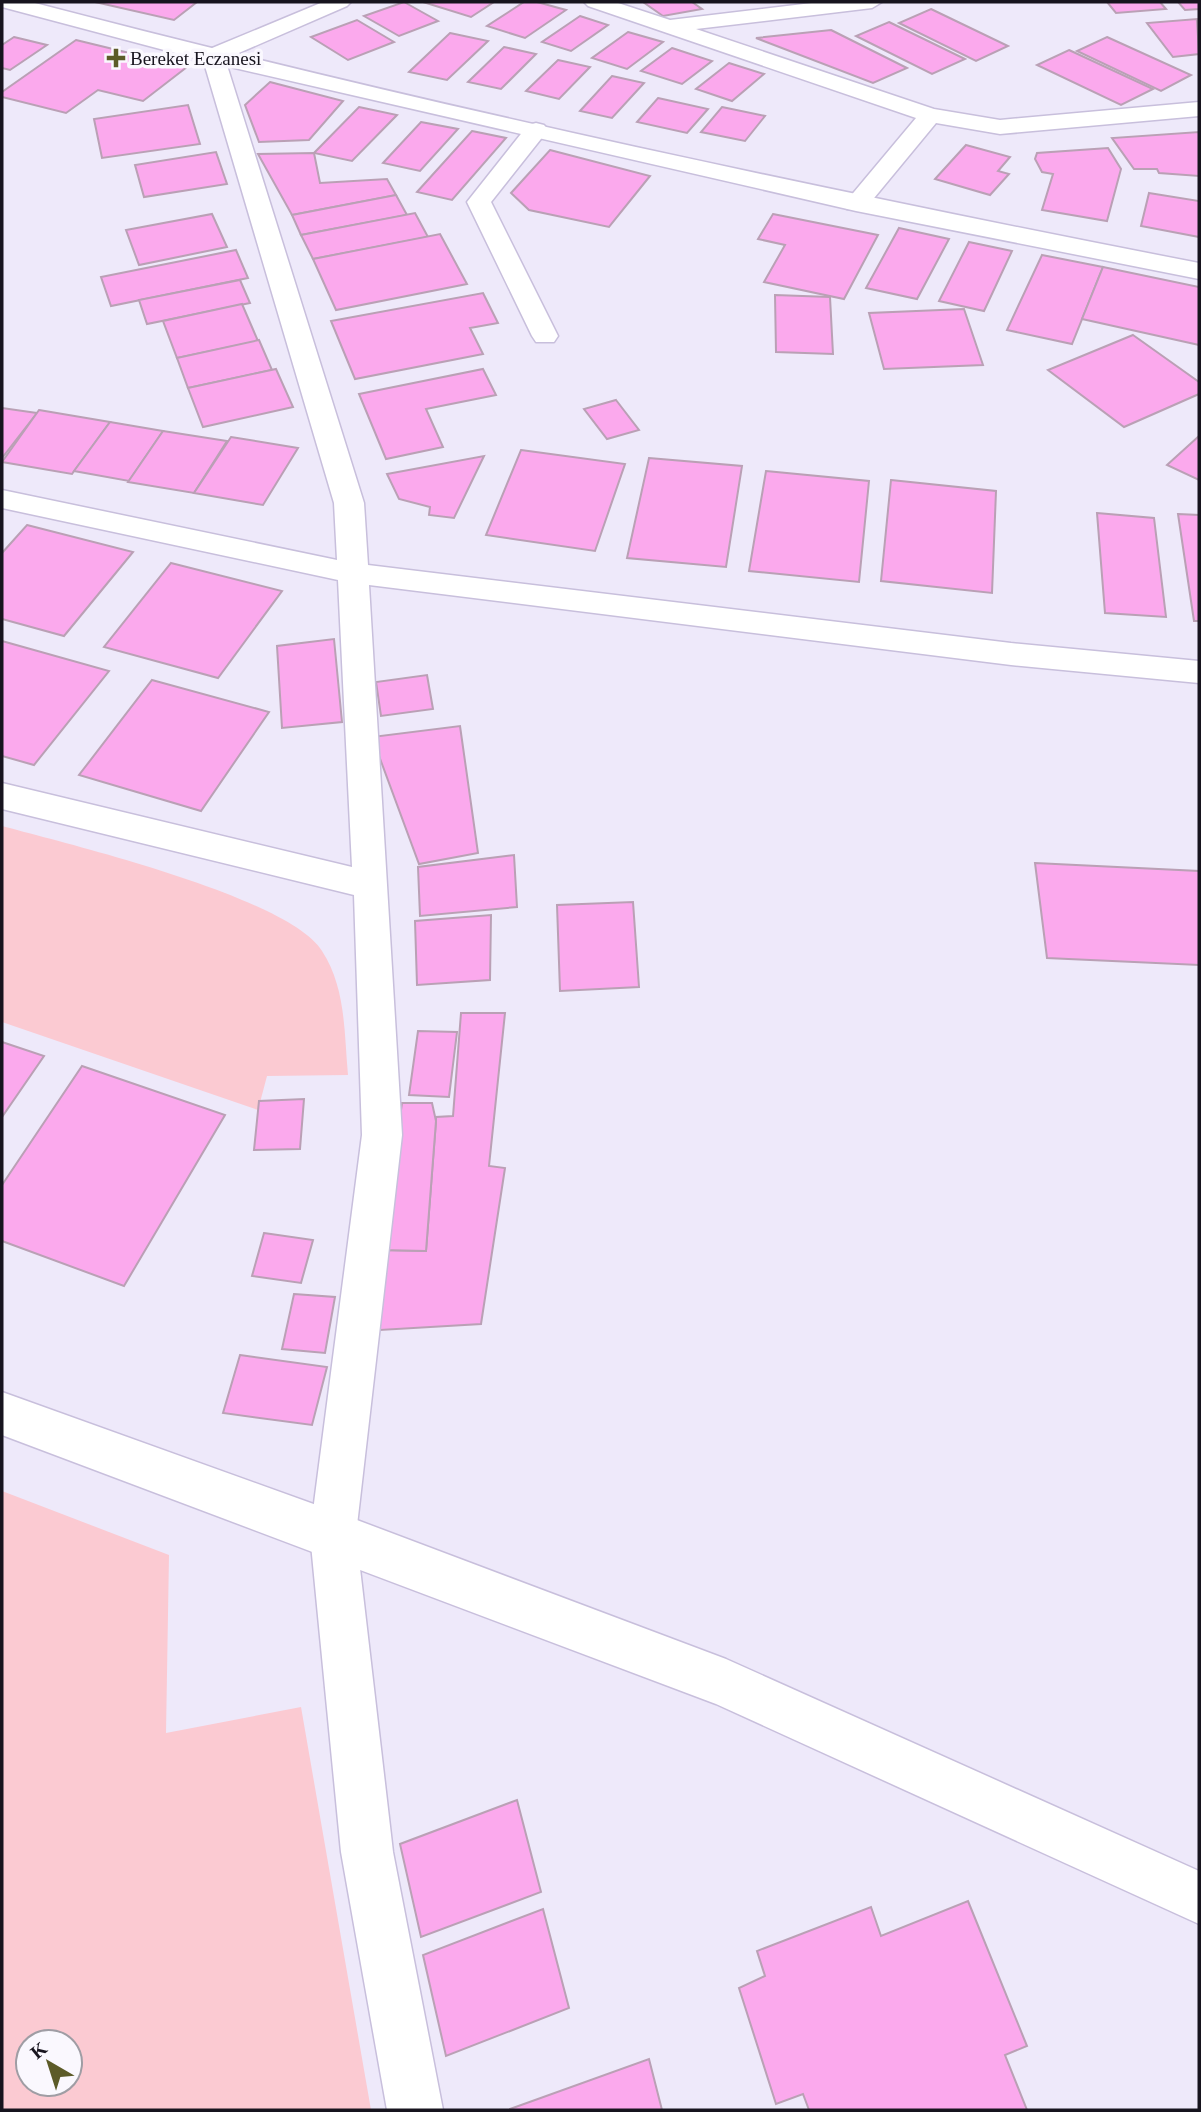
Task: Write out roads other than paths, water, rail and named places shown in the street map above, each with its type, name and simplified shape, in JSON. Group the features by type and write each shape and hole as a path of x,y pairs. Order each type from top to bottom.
{"street":[{"path":"7,2 214,56 856,204 1199,271"},
{"path":"214,56 340,2"},
{"path":"595,2 930,115 1000,127 1199,109"},
{"path":"667,26 872,2"},
{"path":"214,56 349,503 382,1135 333,1534 367,1853 415,2110"},
{"path":"856,204 930,115"},
{"path":"536,130 479,202 545,335"},
{"path":"2,499 351,573 1011,654 1199,672"},
{"path":"2,796 371,885"},
{"path":"2,1414 333,1534 726,1683 1199,1898"}],"place":[{"name":"Bereket Eczanesi","path":"116,58"}]}
